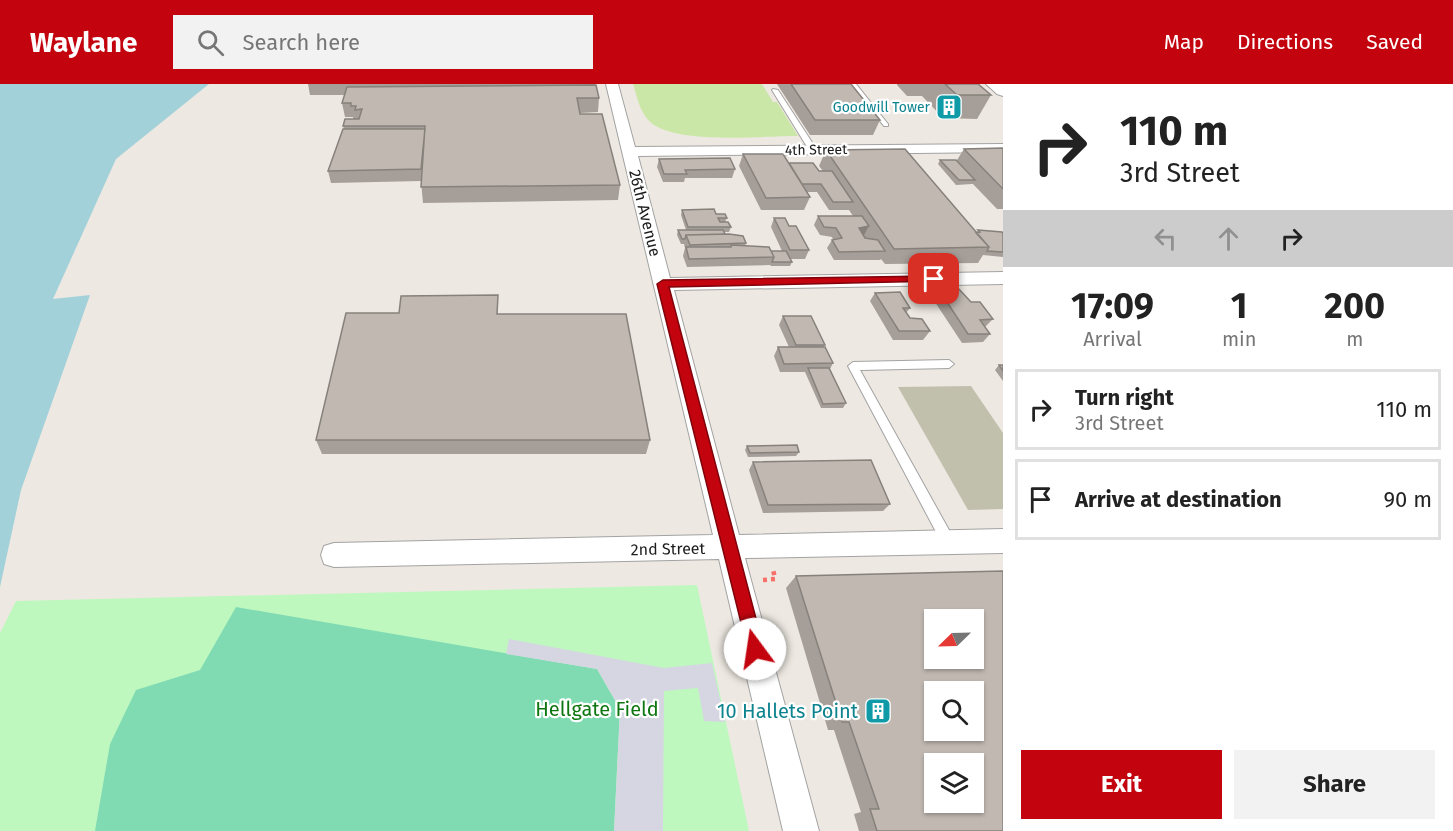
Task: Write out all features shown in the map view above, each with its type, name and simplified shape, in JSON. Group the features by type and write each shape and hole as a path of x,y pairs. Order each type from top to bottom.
{"street":[{"name":"26th Avenue","path":"612,84 801,831"},
{"path":"994,84 1003,92"},
{"name":"4th Street","path":"630,152 1003,148"},
{"path":"663,284 1003,278"},
{"name":"2nd Street","path":"334,555 1003,541"}],"lane":[{"path":"853,84 886,125"},
{"path":"775,90 813,150"},
{"path":"949,364 853,366 949,543"}],"path":[{"path":"759,580 776,579 773,568"}],"shaded area":[{"path":"971,386 1003,433 1003,509 968,510 898,387"},
{"path":"509,639 664,668 712,663 725,722 704,721 698,688 664,691 663,831 614,831 620,709 597,669 506,654"}],"green space":[{"path":"633,84 762,84 773,102 777,102 798,136 703,137 667,131 649,121 640,106"},
{"name":"Hellgate Field","path":"697,585 749,831 0,831 0,633 16,601"},
{"path":"236,607 597,669 620,709 614,831 95,831 110,744 136,690 200,670"}],"water":[{"path":"0,84 209,84 116,159 53,299 90,295 21,490 0,587"}],"building":[{"path":"791,84 851,84 880,120 815,120"},
{"path":"945,84 978,84 991,95 957,95"},
{"path":"596,85 599,98 577,98 580,114 602,114 620,185 421,187 425,126 343,126 345,119 359,119 362,109 355,110 356,106 351,106 351,103 342,103 347,87"},
{"path":"343,129 425,129 421,169 328,171"},
{"path":"1003,148 1003,189 964,149"},
{"path":"905,149 989,247 894,249 826,150"},
{"path":"743,154 783,154 810,197 766,198"},
{"path":"730,158 735,169 685,170 687,174 664,174 659,159"},
{"path":"940,160 956,160 975,180 959,180"},
{"path":"789,163 813,163 819,171 832,171 853,202 833,202 821,184 802,184"},
{"path":"714,209 716,214 725,214 727,218 718,218 720,222 728,222 731,227 688,227 682,210"},
{"path":"818,216 862,216 869,226 859,228 865,238 878,240 885,251 839,252 832,240 842,238 836,228 824,227"},
{"path":"774,218 785,218 789,226 796,226 809,250 790,250"},
{"path":"678,230 723,230 725,234 686,235 685,239 682,239"},
{"path":"978,230 1002,232 1003,252 987,251 989,247 976,233 980,232"},
{"path":"686,235 743,236 746,243 690,245"},
{"path":"731,245 769,247 774,257 689,259 686,247 731,247"},
{"path":"771,251 786,251 792,262 772,262 774,257"},
{"path":"937,287 957,287 971,302 980,302 993,319 980,320 990,334 968,334"},
{"path":"900,292 910,308 903,308 910,318 922,319 930,331 899,331 875,293"},
{"path":"498,295 497,314 626,314 650,440 316,440 346,313 399,313 401,296"},
{"path":"783,316 811,316 825,345 796,345"},
{"path":"778,347 825,347 833,363 784,364"},
{"path":"808,368 829,368 846,403 823,404"},
{"path":"797,445 799,452 750,453 747,446"},
{"path":"871,460 890,504 768,505 753,462"},
{"name":"10 Hallets Point","path":"1003,571 1003,831 877,831 870,809 879,809 849,722 842,722 796,576"}],"place":[{"name":"Goodwill Tower","path":"949,107"},
{"name":"10 Hallets Point","path":"878,711"}],"route":[{"path":"755,649 663,284 934,279"}]}
